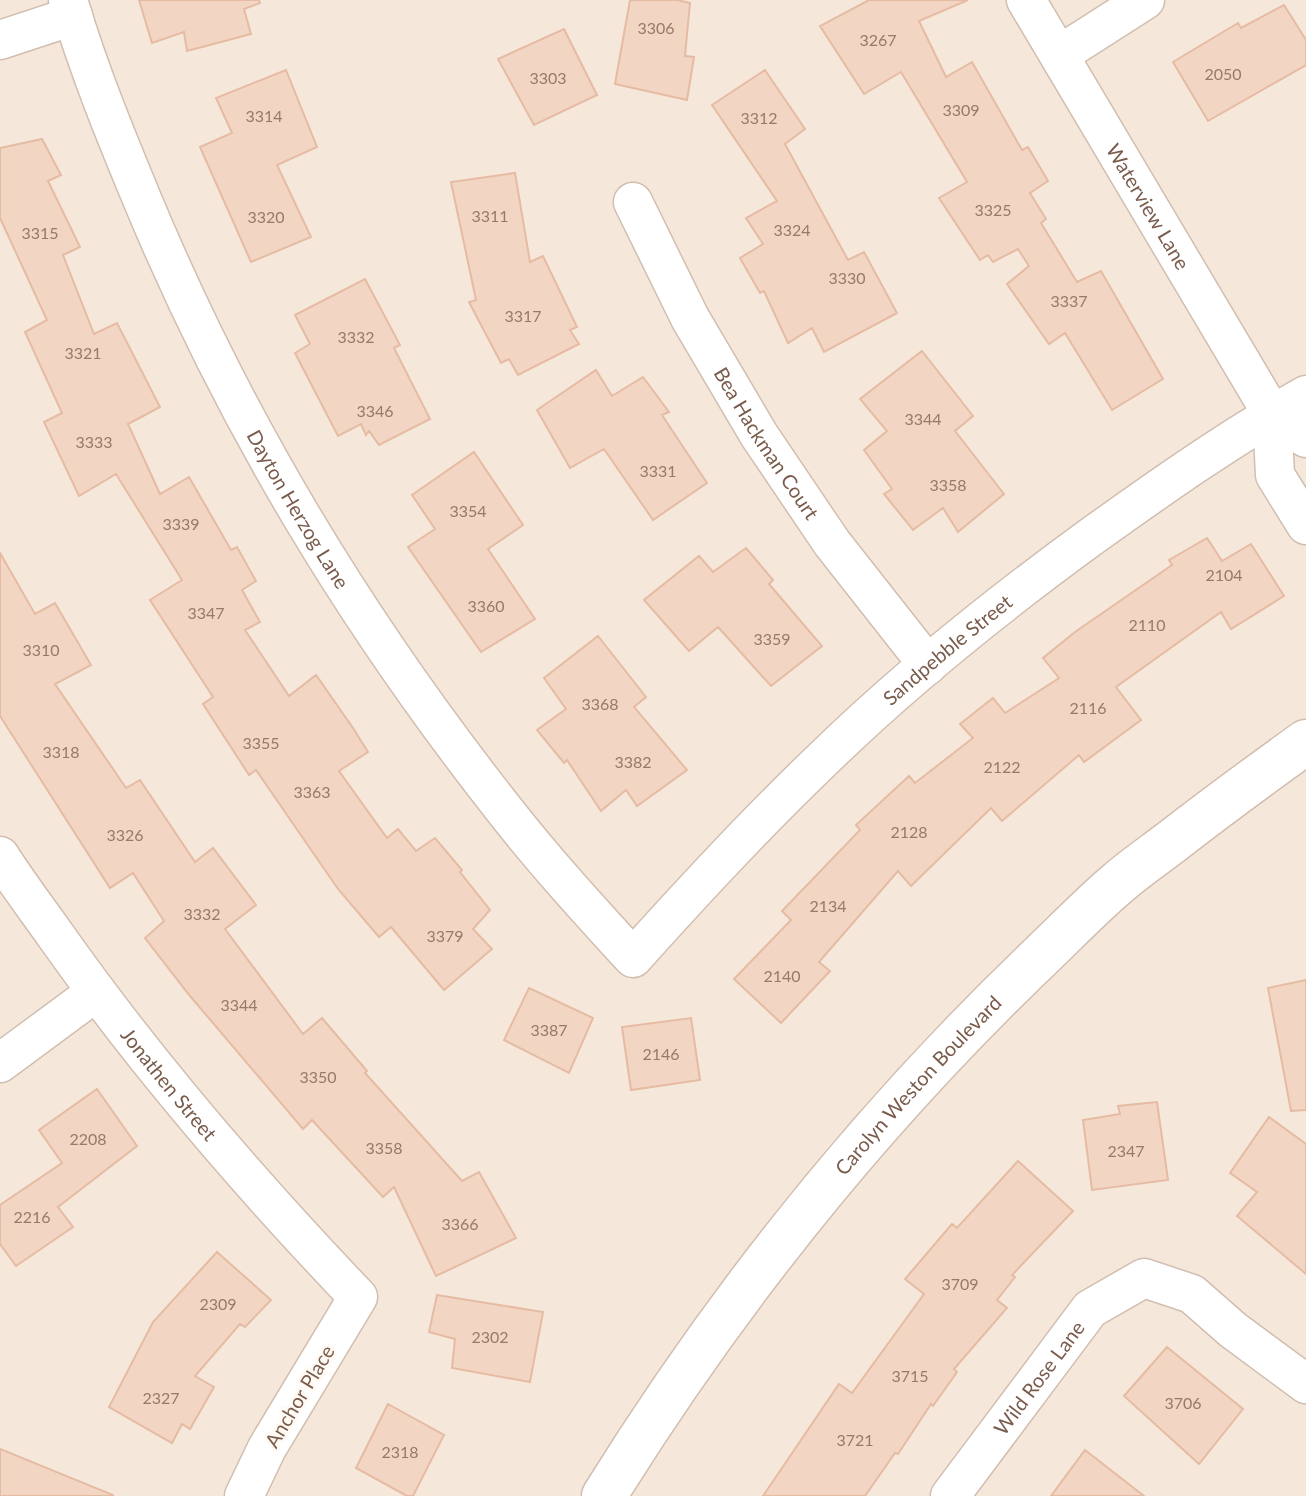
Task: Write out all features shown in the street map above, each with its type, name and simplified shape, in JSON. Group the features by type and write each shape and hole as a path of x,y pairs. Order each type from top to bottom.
{"street":[{"name":"Waterview Lane","path":"1026,0 1272,414 1306,438"},
{"path":"1059,55 1145,0"},
{"path":"0,40 70,8"},
{"name":"Dayton Herzog Lane","path":"70,8 117,139 167,260 223,378 286,492 354,603 428,711 507,815 633,958"},
{"name":"Bea Hackman Court","path":"633,202 690,318 759,435 832,543 928,665"},
{"name":"Sandpebble Street","path":"633,958 712,870 823,759 928,665 1029,582 1139,502 1306,395"},
{"name":"Waterview Lane","path":"1272,414 1275,475 1306,525"},
{"name":"Carolyn Weston Boulevard","path":"604,1496 630,1453 730,1311 802,1214 884,1117 999,996 1118,883 1306,742"},
{"name":"Jonathen Street","path":"0,856 96,992 191,1113 286,1222 358,1297"},
{"path":"0,1063 96,992"},
{"name":"Wild Rose Lane","path":"950,1496 1090,1309 1144,1278 1192,1294 1233,1330 1306,1384"},
{"name":"Anchor Place","path":"244,1496 267,1448 358,1297"}],"shaded area":[{"path":"0,0 1306,0 1306,1496 0,1496"}],"building":[{"path":"139,0 259,0 260,3 244,9 251,34 187,51 184,32 152,43"},
{"path":"630,0 690,3 685,56 694,57 687,100 615,84"},
{"path":"869,0 968,0 919,21 946,77 972,62 1022,150 1028,147 1048,181 1030,193 1046,219 1041,223 1077,282 1101,271 1163,379 1112,410 1065,333 1049,344 1007,284 1029,266 1018,249 993,262 988,255 980,260 939,198 967,182 901,72 864,94 820,26"},
{"path":"1284,5 1306,40 1306,65 1208,121 1173,62 1238,23 1241,28"},
{"path":"564,29 597,95 534,125 498,59"},
{"path":"286,70 317,147 277,165 311,237 251,262 200,147 232,133 216,98"},
{"path":"765,70 805,129 785,144 848,260 864,252 897,313 824,352 812,328 788,343 764,291 760,293 740,258 763,244 746,218 777,201 712,105"},
{"path":"42,139 61,175 48,181 80,247 63,255 94,334 117,323 160,407 128,424 160,494 189,477 231,550 237,547 256,581 242,590 260,622 245,630 289,696 316,675 353,728 368,752 339,771 387,838 398,829 416,851 435,838 490,910 473,929 492,949 444,990 391,927 379,937 338,889 256,770 249,775 203,704 213,697 150,600 182,580 116,474 79,496 44,422 62,413 25,332 47,320 0,218 0,148"},
{"path":"515,173 530,262 543,256 577,327 570,330 579,344 518,375 509,359 501,363 469,302 476,300 451,182"},
{"path":"365,279 400,345 394,348 430,419 379,445 369,431 366,435 361,424 338,436 295,353 310,344 295,315"},
{"path":"922,351 973,416 955,431 1004,494 958,532 943,508 913,530 884,494 892,489 864,450 887,431 860,399"},
{"path":"596,370 612,396 643,377 669,412 662,415 707,483 653,520 604,449 570,468 537,410"},
{"path":"474,452 523,525 488,549 535,619 481,652 408,547 435,529 412,495"},
{"path":"1207,538 1222,561 1251,544 1284,596 1231,629 1221,612 1116,687 1141,720 1084,762 1079,755 1002,821 991,808 911,886 898,871 819,962 830,971 781,1023 734,979 791,920 782,911 860,830 856,825 909,776 915,783 973,738 960,724 993,698 1005,713 1059,678 1043,658 1172,565 1169,560"},
{"path":"746,548 773,580 769,584 822,646 771,686 718,627 689,651 644,600 699,556 713,572"},
{"path":"0,553 35,614 55,603 91,665 55,684 126,788 140,780 195,862 213,848 256,905 225,929 303,1034 322,1018 367,1071 365,1073 462,1181 479,1172 516,1238 436,1276 394,1187 383,1197 312,1120 303,1129 145,938 164,921 133,873 110,888 0,716"},
{"path":"598,636 646,697 634,707 687,770 637,806 626,790 601,811 567,760 564,763 537,730 566,709 544,678"},
{"path":"1306,980 1306,1110 1291,1111 1268,988"},
{"path":"529,988 593,1018 569,1073 504,1040"},
{"path":"691,1018 700,1080 631,1090 622,1027"},
{"path":"97,1089 137,1146 58,1207 73,1227 16,1266 0,1244 0,1205 62,1163 39,1130"},
{"path":"1157,1102 1168,1180 1092,1190 1083,1120 1120,1114 1118,1106"},
{"path":"1269,1117 1306,1144 1306,1274 1237,1216 1257,1192 1230,1173"},
{"path":"1018,1161 1073,1211 1012,1275 1015,1277 997,1300 1007,1308 954,1369 957,1372 933,1406 931,1404 898,1454 895,1453 865,1496 763,1496 839,1384 852,1393 924,1294 905,1279 952,1224 957,1228"},
{"path":"217,1252 271,1300 245,1327 240,1324 195,1376 214,1387 190,1429 182,1424 172,1443 109,1407 153,1322"},
{"path":"437,1295 543,1312 530,1382 452,1368 455,1339 429,1332"},
{"path":"1167,1347 1243,1409 1199,1464 1124,1396"},
{"path":"388,1404 444,1435 413,1496 407,1496 356,1468"},
{"path":"0,1449 113,1495 0,1496"},
{"path":"1085,1450 1144,1496 1051,1496"}]}
